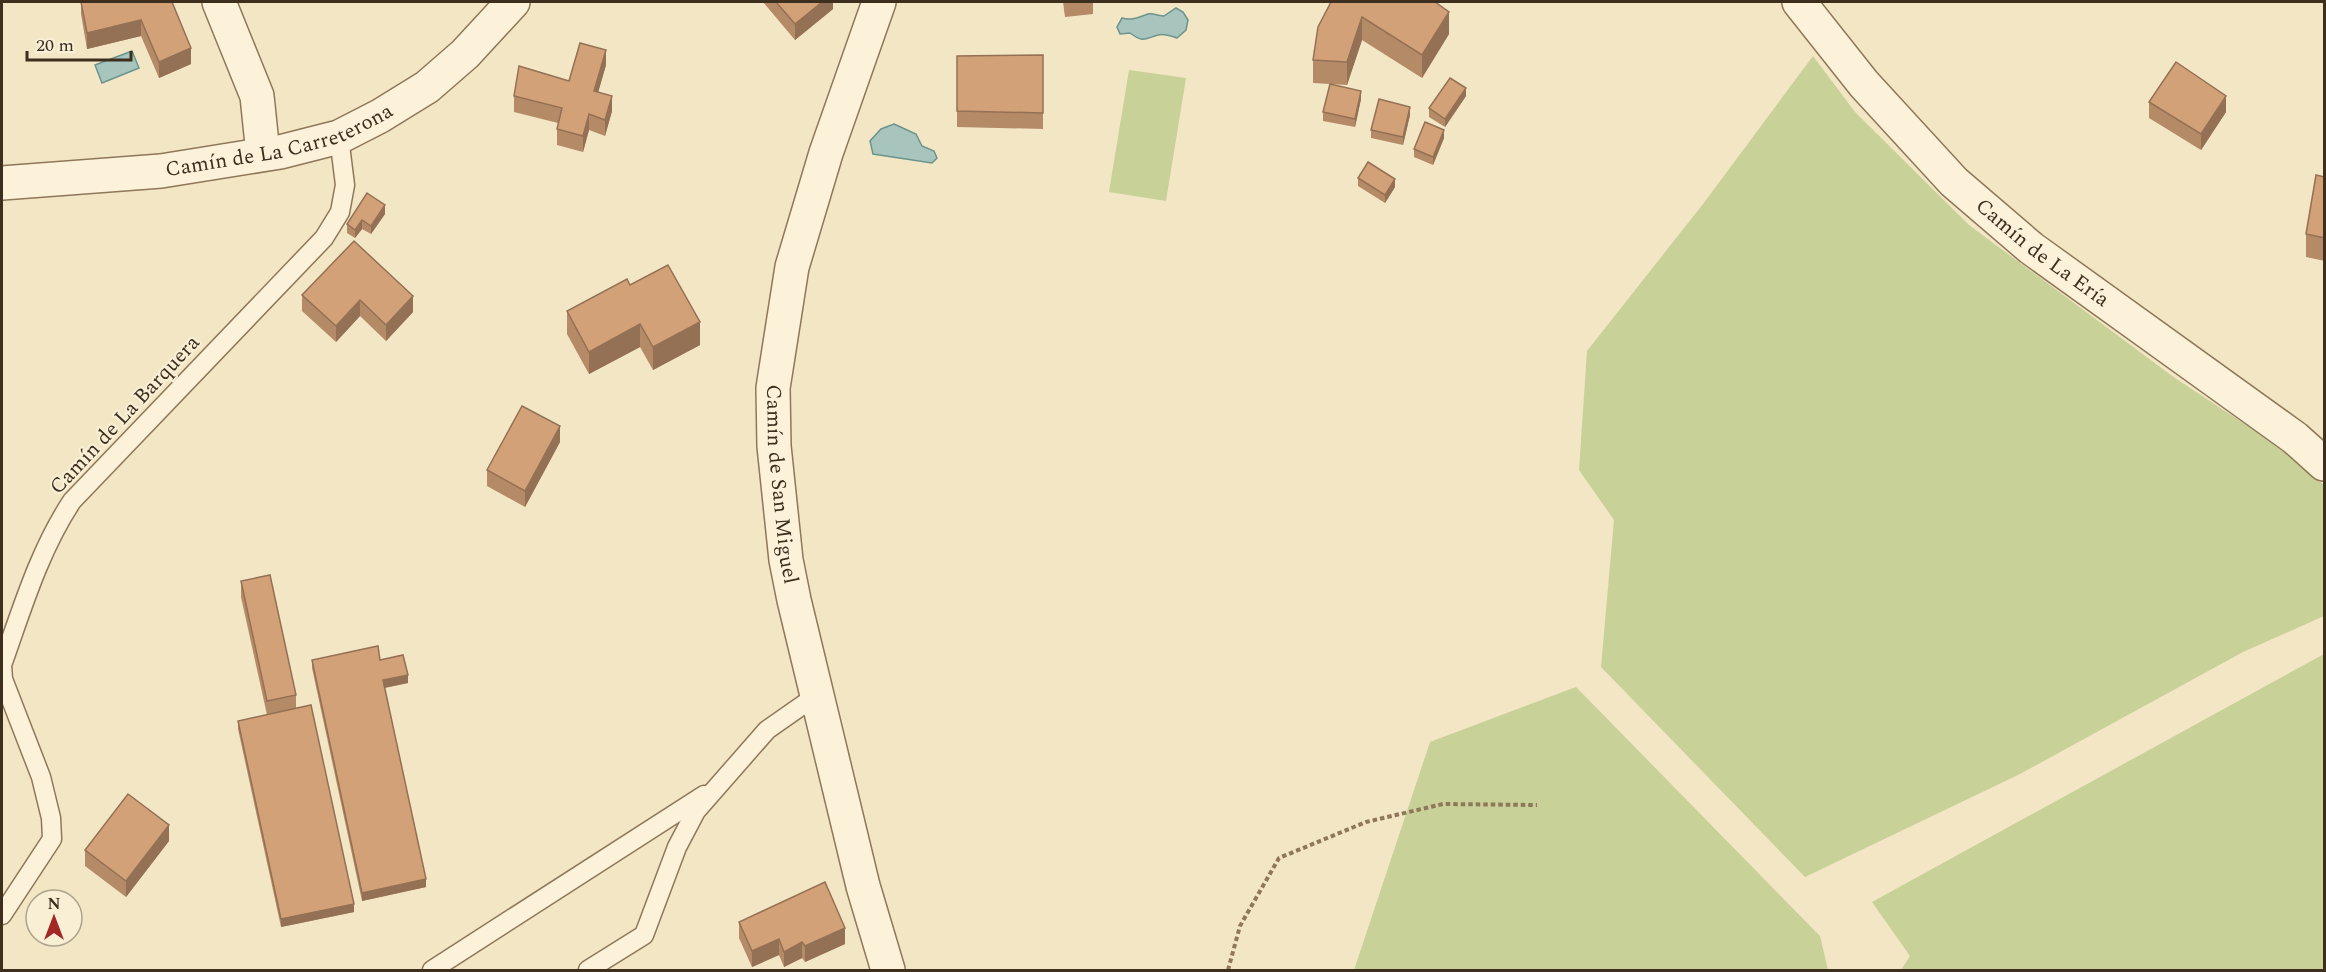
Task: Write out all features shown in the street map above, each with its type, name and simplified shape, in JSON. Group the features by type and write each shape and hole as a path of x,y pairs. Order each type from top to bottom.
{"street":[{"path":"219,2 257,96 263,154"},
{"name":"Camín de La Carreterona","path":"2,183 161,171 263,154 339,137 380,116 427,87 465,54 513,2"},
{"name":"Camín de San Miguel","path":"879,2 826,153 792,267 773,388 774,446 786,560 863,886 888,970"},
{"name":"Camín de La Ería","path":"1799,2 1864,84 1954,182 2031,248 2295,438 2325,464"}],"lane":[{"name":"Camín de La Barquera","path":"2,915 52,839 51,818 41,777 3,679 2,665 33,578 57,523 72,501 324,238 340,212 345,186 339,137"},
{"path":"588,970 644,935 678,847 696,811 767,730 817,695"},
{"path":"432,970 718,786"}],"path":[{"path":"1228,970 1240,926 1279,858 1366,822 1443,804 1536,805"}],"green space":[{"path":"1813,56 1855,112 1969,225 2175,378 2269,440 2324,485 2324,616 2243,652 2020,774 1805,877 1601,667 1614,520 1579,470 1587,351 1703,204"},
{"path":"1129,70 1186,78 1166,201 1109,192"},
{"path":"2324,654 2324,970 1901,970 1910,956 1872,902"},
{"path":"1576,687 1820,936 1828,970 1354,970 1430,742"}],"water":[{"path":"1176,8 1183,12 1188,20 1186,30 1177,38 1163,34 1141,39 1130,33 1120,34 1117,27 1122,18 1132,19 1150,14 1164,16"},
{"path":"132,51 139,68 102,83 95,65"},
{"path":"894,124 916,134 922,146 934,151 937,158 932,163 873,154 870,141 881,129"}],"building":[{"path":"81,2 172,2 191,48 159,62 141,20 87,33"},
{"path":"776,2 822,2 795,24"},
{"path":"1331,2 1435,2 1449,12 1422,55 1362,17 1347,62 1313,60 1318,27"},
{"path":"580,43 606,50 594,91 612,96 605,120 589,114 583,136 557,129 562,108 514,96 519,66 569,81"},
{"path":"1043,55 1043,113 957,111 957,56"},
{"path":"2176,62 2226,96 2201,134 2149,102"},
{"path":"1450,78 1466,88 1445,119 1429,108"},
{"path":"1330,84 1361,91 1355,119 1323,112"},
{"path":"1379,99 1410,107 1403,137 1371,130"},
{"path":"1425,122 1444,130 1433,157 1414,149"},
{"path":"1368,162 1395,179 1385,195 1358,178"},
{"path":"2316,175 2325,177 2325,238 2306,234"},
{"path":"367,193 385,205 371,226 362,220 355,230 347,224"},
{"path":"354,241 413,296 386,325 360,300 336,326 302,295"},
{"path":"668,265 700,322 653,347 640,324 589,352 567,311 627,279 630,285"},
{"path":"522,406 560,426 525,491 487,470"},
{"path":"270,575 296,695 267,701 241,581"},
{"path":"378,646 380,660 403,655 408,675 383,680 426,879 362,893 312,660"},
{"path":"311,705 354,904 281,919 238,721"},
{"path":"128,794 169,825 126,881 85,850"},
{"path":"825,882 845,928 805,946 802,942 784,952 779,939 752,951 739,922"}]}
